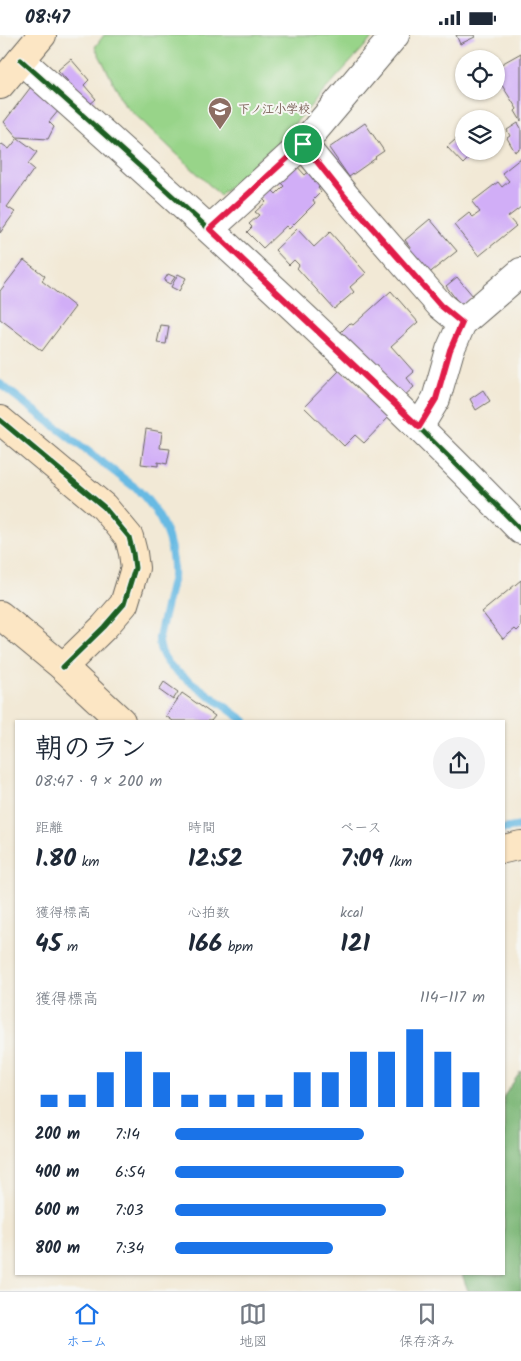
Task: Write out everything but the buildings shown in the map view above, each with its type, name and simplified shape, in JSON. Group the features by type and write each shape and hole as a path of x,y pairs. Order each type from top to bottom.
{"street":[{"path":"0,85 42,35"},
{"path":"210,229 303,144 396,35"},
{"path":"21,60 210,229 419,427 521,530"},
{"path":"303,144 346,198 440,305 462,323"},
{"path":"419,427 436,399 450,350 462,323 521,273"},
{"path":"0,420 104,507 130,537 135,568 124,604 104,627 63,667"},
{"path":"0,615 63,667 120,720"},
{"path":"505,849 521,845"}],"green space":[{"name":"下ノ江小学校","path":"104,35 375,35 276,144 220,195 125,105 95,47"},
{"path":"521,1071 521,1291 468,1291 462,1275 505,1275 505,1095"}],"waterway":[{"path":"0,384 137,489 146,498 165,529 172,552 173,577 159,637 162,652 177,672 244,720"},
{"path":"505,829 521,826"}],"cycle path":[{"path":"21,60 338,349 521,530"},
{"path":"0,420 104,507 129,537 135,568 124,604 104,627 63,667"}],"place":[{"name":"下ノ江小学校","path":"220,130"}],"route":[{"path":"303,144 346,198 440,305 462,323 450,350 436,399 419,427 210,229 303,144"}]}
